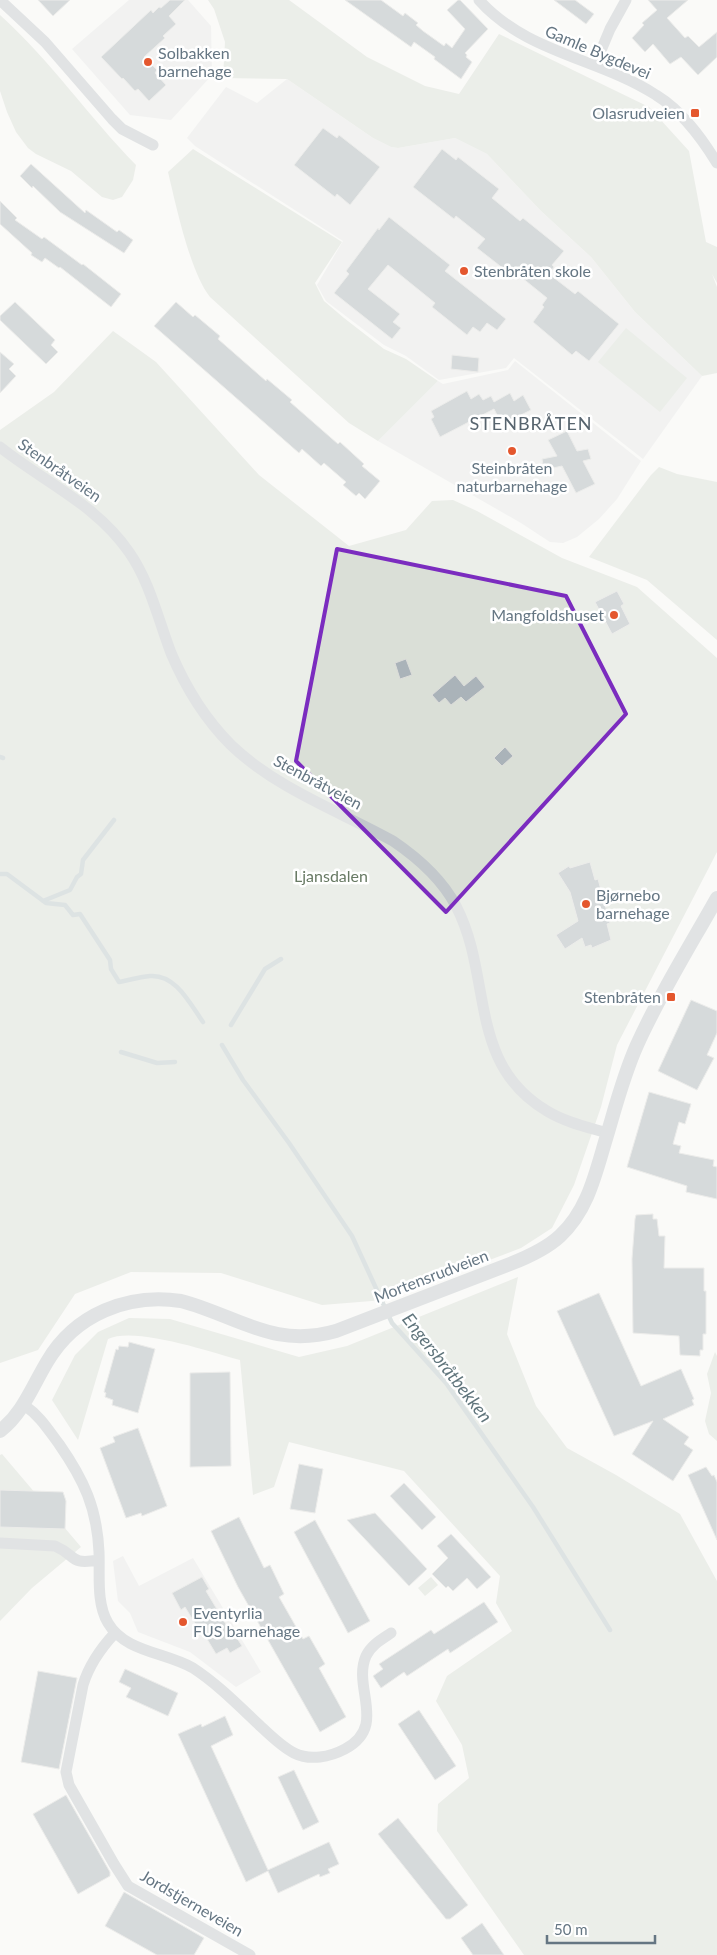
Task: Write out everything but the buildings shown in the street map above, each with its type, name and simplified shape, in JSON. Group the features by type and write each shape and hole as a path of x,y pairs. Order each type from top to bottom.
{"street":[{"path":"0,0 45,42 112,119 122,128 153,145"},
{"name":"Gamle Bygdevei","path":"479,0 494,15 518,33 545,47 595,65 657,95 688,122 704,142 717,163"},
{"path":"595,65 610,29 626,0"},
{"name":"Stenbråtveien","path":"0,447 86,505 130,552 147,585 171,652 183,678 205,714 231,744 272,777 393,841 412,854 436,877 452,899 464,922 475,960 488,1034 509,1077 526,1095 547,1111 570,1122 608,1133"},
{"name":"Mortensrudveien","path":"0,1431 7,1426 24,1405 47,1362 72,1331 103,1310 129,1302 154,1299 181,1301 256,1329 279,1335 309,1337 336,1331 510,1264 550,1244 573,1222 582,1208 590,1190 621,1086 638,1043 717,898"},
{"path":"24,1405 40,1418 84,1484 96,1522 102,1609 108,1624 126,1642 191,1667 208,1679 285,1748 304,1757 314,1758 329,1755 346,1748 363,1732 368,1717 363,1679 366,1656 376,1643 391,1633"},
{"path":"0,1542 55,1546 62,1549 74,1560 85,1562 99,1560"},
{"name":"Jordstjerneveien","path":"115,1633 96,1656 82,1685 66,1772 69,1785 128,1886 250,1955"}],"highlighted area":[{"path":"337,549 566,596 626,714 446,912 296,761"}],"shaded area":[{"name":"Solbakken barnehage","path":"129,0 188,0 211,26 212,75 171,120 130,115 72,49"},
{"name":"Stenbråten skole","path":"287,79 373,138 391,147 398,148 455,138 487,154 541,211 591,257 635,312 702,376 643,459 514,358 506,368 439,380 406,356 384,345 326,301 317,285 343,241 195,146 187,138 226,87 257,103"},
{"name":"Steinbråten naturbarnehage","path":"515,361 641,461 617,499 599,519 577,537 563,543 550,542 521,523 378,441 438,381 443,384 508,370"},
{"name":"Eventyrlia FUS barnehage","path":"123,1556 139,1586 193,1558 261,1672 236,1687 190,1652 138,1632 130,1613 118,1601 113,1561"}],"green space":[{"path":"208,0 289,0 367,57 425,86 459,94 499,34 649,107 689,151 706,242 717,247 717,283 712,274 717,287 717,373 702,376 635,312 591,257 541,211 487,154 455,138 398,148 391,147 373,138 287,79 223,78 225,42 214,9"},
{"path":"0,15 36,51 136,165 133,180 122,197 113,200 102,197 71,171 36,154 28,148 16,132 0,91"},
{"path":"193,149 342,242 315,283 324,301 384,349 406,359 438,381 378,441 349,423 210,297 203,286 190,255 168,172"},
{"path":"626,328 687,378 660,412 598,362"},
{"name":"Ljansdalen","path":"113,331 156,362 259,475 349,546 406,530 432,501 453,500 477,511 562,558 637,587 717,658 717,852 617,1045 601,1107 574,1185 552,1228 521,1248 384,1300 322,1305 221,1273 131,1272 75,1294 38,1350 0,1363 0,430 54,392"},
{"path":"659,467 677,474 717,482 717,640 647,580 589,557"},
{"path":"518,1277 507,1334 536,1406 567,1448 680,1514 717,1581 717,1955 524,1955 437,1831 438,1804 469,1778 462,1745 436,1701 447,1676 512,1631 496,1603 500,1576 404,1471 289,1442 274,1487 253,1495 240,1360 192,1346 154,1338 120,1336 108,1339 78,1440 52,1400 75,1355 98,1332 129,1318 170,1319 299,1357 347,1346"},
{"path":"715,1352 717,1356 717,1441 709,1434 705,1421 711,1393 707,1374"},
{"path":"2,1454 81,1547 32,1588 0,1621 0,1455"},
{"path":"431,1577 438,1585 425,1596 418,1588"}],"waterway":[{"path":"43,901 70,890 77,877 81,874 83,860 114,820"},
{"name":"Engersbråtbekken","path":"0,874 7,874 46,903 65,905 73,915 80,914 110,960 111,969 119,982 150,976 167,980 175,985 203,1022"},
{"path":"231,1025 265,969 281,959"},
{"name":"Engersbråtbekken","path":"222,1045 243,1080 289,1143 352,1236 392,1323 446,1383 533,1507 610,1630"},
{"path":"121,1052 157,1063 175,1062"}],"place":[{"name":"Solbakken barnehage","path":"148,62"},
{"name":"Olasrudveien","path":"695,113"},
{"name":"Stenbråten skole","path":"464,271"},
{"name":"Steinbråten naturbarnehage","path":"512,451"},
{"name":"Mangfoldshuset","path":"614,615"},
{"name":"Bjørnebo barnehage","path":"586,904"},
{"name":"Stenbråten","path":"671,997"},
{"name":"Eventyrlia FUS barnehage","path":"183,1622"}],"district":[{"name":"STENBRÅTEN","path":"531,424"}]}
